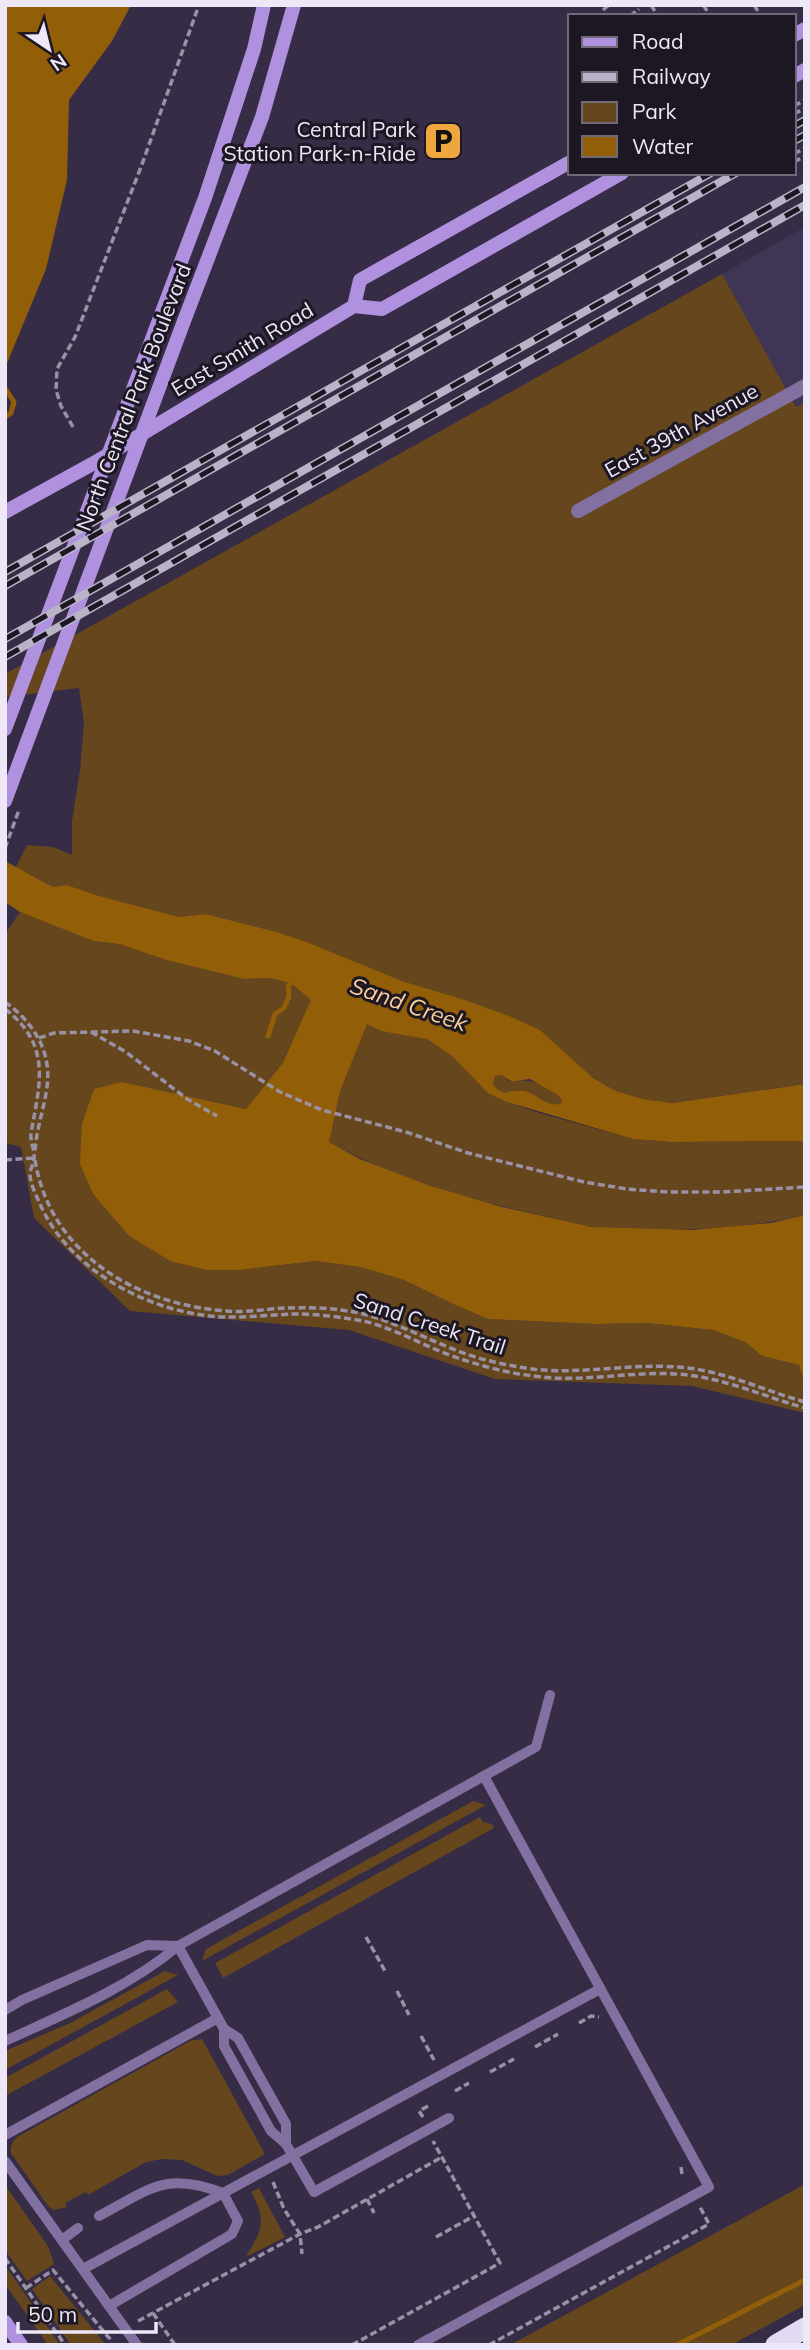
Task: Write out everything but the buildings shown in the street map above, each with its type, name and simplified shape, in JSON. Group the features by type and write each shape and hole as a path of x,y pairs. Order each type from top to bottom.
{"highway":[{"path":"776,2345 805,2328"}],"main road":[{"name":"North Central Park Boulevard","path":"5,729 205,198 254,49 264,5"},
{"name":"North Central Park Boulevard","path":"5,801 262,117 294,5"},
{"path":"568,163 360,280 354,306 382,309 618,175"},
{"name":"East Smith Road","path":"5,512 94,463 354,306"},
{"path":"5,2322 21,2345"}],"street":[{"name":"East 39th Avenue","path":"578,510 805,386"}],"lane":[{"path":"5,2041 70,2011 155,1965 178,1945 536,1747 550,1695"},
{"path":"418,2345 709,2187 484,1776"},
{"path":"5,2010 147,1945 178,1945"},
{"path":"178,1945 224,2029 224,2046 271,2131 286,2144 314,2192 449,2118"},
{"path":"83,2269 600,1989"},
{"path":"5,2135 218,2018"},
{"path":"224,2029 238,2038 286,2124 286,2144"},
{"path":"5,2161 137,2345"},
{"path":"99,2216 155,2186 179,2182 201,2185 223,2193 237,2221 232,2234 109,2306"},
{"path":"62,2240 78,2228"}],"path":[{"path":"73,427 61,406 56,390 57,369 75,337 127,204 199,5"},
{"path":"603,10 609,5"},
{"path":"633,14 639,9"},
{"name":"Sand Creek Trail","path":"5,1002 28,1021 38,1038 47,1067 47,1086 35,1158 43,1196 74,1243 118,1279 163,1300 202,1309 229,1311 316,1308 359,1313 403,1327 467,1355 502,1364 553,1371 679,1367 729,1375 805,1402"},
{"path":"5,1009 26,1028 38,1054 41,1069 30,1140 35,1158 30,1173 36,1195 50,1222 72,1251 103,1277 158,1304 195,1315 226,1318 294,1314 340,1318 385,1327 451,1356 513,1373 555,1378 654,1373 698,1376 743,1387 805,1408"},
{"path":"89,1031 126,1052 187,1098 217,1116"},
{"path":"38,1038 54,1033 132,1031 189,1041 215,1051 281,1091 322,1110 554,1175 648,1192 714,1193 805,1187"},
{"path":"5,1160 35,1158"},
{"path":"366,1937 385,1971"},
{"path":"397,1991 409,2015"},
{"path":"535,2047 558,2034"},
{"path":"421,2036 434,2060"},
{"path":"490,2072 514,2059"},
{"path":"458,2082 461,2087"},
{"path":"455,2091 469,2083"},
{"path":"422,2118 419,2111 428,2106"},
{"path":"352,2345 500,2263 432,2139"},
{"path":"138,2321 300,2234 318,2227 442,2157"},
{"path":"273,2182 284,2210 300,2234 302,2254"},
{"path":"367,2199 374,2213"},
{"path":"489,2345 709,2224 699,2206"},
{"path":"436,2238 474,2216"},
{"path":"5,2258 65,2345"},
{"path":"26,2288 53,2270 109,2338 113,2335"},
{"path":"153,2313 175,2345"}],"shaded area":[{"path":"805,227 805,403 796,408 722,274"}],"green space":[{"path":"722,274 796,407 805,403 805,1084 671,1103 643,1099 616,1091 593,1078 566,1055 459,998 402,981 273,931 206,914 179,917 67,885 53,887 16,867 27,845 53,847 72,855 72,821 84,723 79,688 5,697 5,674"},
{"path":"20,912 93,941 119,944 166,960 244,979 270,978 292,984 311,1000 427,1039 507,1102 536,1112 633,1139 671,1142 805,1141 805,1215 753,1224 699,1229 592,1227 482,1201 378,1166 329,1142 333,1118 246,1109 122,1082 93,1194 129,1236 170,1261 239,1270 315,1261 360,1267 404,1280 488,1319 596,1324 647,1323 713,1330 745,1342 762,1356 799,1365 805,1384 805,1413 692,1386 495,1379 349,1330 130,1311 34,1218 21,1147 5,1143 5,934"},
{"path":"502,1075 508,1081 537,1083 550,1089 562,1100 560,1104 552,1104 523,1091 505,1093 493,1084 495,1076"},
{"path":"473,1801 486,1805 202,1961 206,1949"},
{"path":"480,1817 494,1828 223,1978 215,1963"},
{"path":"165,1971 178,1975 5,2070 5,2051 70,2023"},
{"path":"167,1989 178,2002 5,2096 5,2078"},
{"path":"202,2039 265,2154 228,2175 217,2176 182,2160 162,2159 146,2162 88,2195 86,2192 65,2203 67,2207 54,2210 48,2206 11,2153 15,2139 190,2041"},
{"path":"805,2184 805,2305 731,2345 510,2345"},
{"path":"5,2185 48,2246 54,2264 27,2281 5,2250"},
{"path":"259,2188 285,2237 246,2257 259,2233 260,2211 251,2192"},
{"path":"5,2265 60,2345 48,2345 5,2284"},
{"path":"50,2276 106,2345 71,2345 32,2289"}],"water":[{"path":"5,5 131,5 112,41 69,100 67,180 46,269 5,368"},
{"name":"Sand Creek","path":"5,861 53,887 67,885 179,917 206,914 273,931 402,981 509,1016 540,1030 593,1078 616,1091 643,1099 672,1103 805,1084 805,1141 671,1142 633,1139 507,1102 488,1093 453,1057 427,1039 381,1031 367,1024 340,1091 329,1142 360,1159 428,1185 502,1207 591,1227 692,1230 771,1223 805,1215 805,1384 799,1365 762,1356 745,1342 713,1330 647,1323 596,1324 488,1319 404,1280 360,1267 315,1261 240,1270 207,1270 170,1261 129,1236 93,1194 80,1164 82,1124 94,1089 122,1082 246,1109 283,1063 311,1000 292,984 270,978 244,979 166,960 119,944 93,941 20,912 5,902","holes":["502,1075 515,1081 530,1079 562,1100 560,1104 552,1104 523,1091 505,1093 493,1084 495,1076"]}],"waterway":[{"path":"5,388 14,402 11,413 5,417"},
{"path":"268,1036 275,1014 284,1008 289,996 288,987 294,978"},
{"path":"677,2345 805,2280"}],"railway":[{"path":"796,125 805,120"},
{"path":"796,140 805,135"},
{"path":"5,572 707,175"},
{"path":"5,586 732,175"},
{"path":"5,639 805,187"},
{"path":"5,657 805,205"}],"place":[{"name":"Central Park Station Park-n-Ride","path":"443,141"}]}
